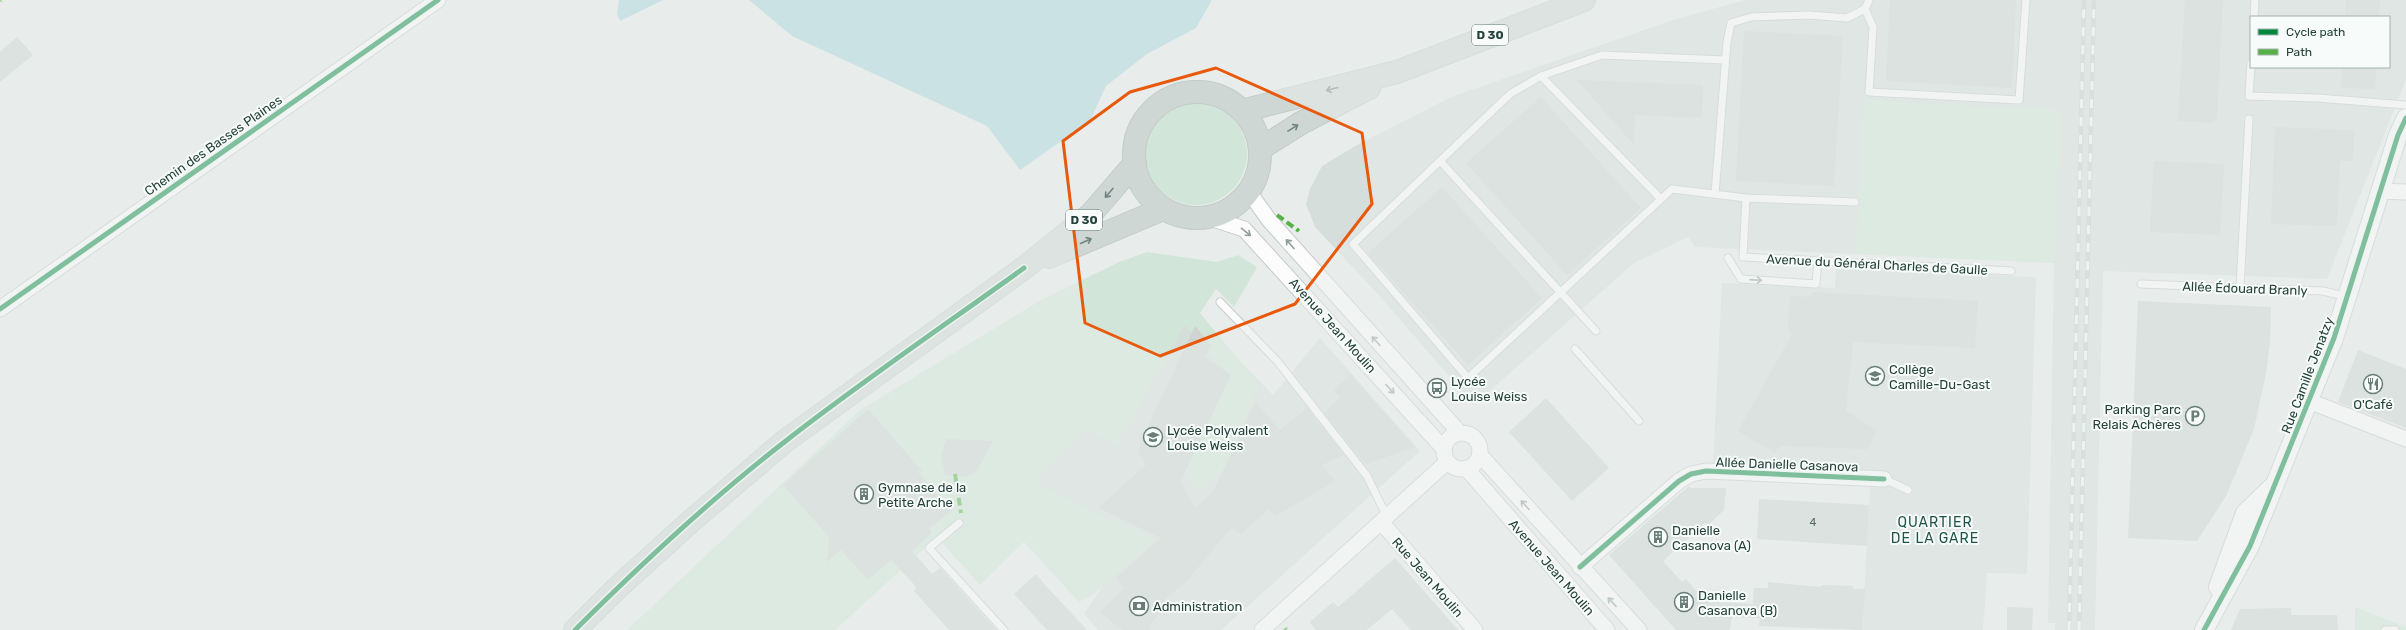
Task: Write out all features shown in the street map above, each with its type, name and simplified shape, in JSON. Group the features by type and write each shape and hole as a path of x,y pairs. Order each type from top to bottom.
{"main road":[{"name":"D 30","path":"1242,111 1397,72 1584,0"},
{"name":"D 30","path":"1260,149 1301,124 1397,72"},
{"path":"1205,92 1225,99 1242,111 1254,128 1260,149 1258,171 1249,192 1232,208 1210,218 1186,218 1162,209 1145,192 1136,173 1133,152 1138,132 1149,114 1165,101 1184,93 1205,92"},
{"name":"D 30","path":"575,630 615,590 690,522 785,441 1024,268 1091,214 1135,163"},
{"name":"D 30","path":"1024,268 1162,209"}],"street":[{"name":"Chemin des Basses Plaines","path":"0,309 438,0"},
{"name":"Rue Camille Jenatzy","path":"2204,630 2246,535 2277,482 2334,338 2398,135 2406,118"},
{"path":"2380,191 2406,192"},
{"name":"Avenue Jean Moulin","path":"1249,192 1269,220 1459,432"},
{"name":"Avenue Jean Moulin","path":"1210,218 1244,229 1446,455"},
{"path":"2309,401 2406,439"},
{"path":"1262,630 1385,520 1446,455 1448,438 1459,432 1471,434 1476,438 1480,449 1480,455 1475,464 1466,468 1456,468 1446,455"},
{"name":"Avenue Jean Moulin","path":"1480,455 1580,567 1639,630"},
{"name":"Avenue Jean Moulin","path":"1466,468 1606,630"},
{"name":"Allée Danielle Casanova","path":"1580,567 1679,481 1691,474 1706,471 1884,479"},
{"name":"Rue Jean Moulin","path":"1385,520 1475,630"}],"lane":[{"path":"1715,194 1725,60 1731,23 1750,17 1809,15 1847,18 1865,9 1869,0"},
{"path":"1865,9 1873,27 1869,92 2019,100 2026,0"},
{"path":"2254,16 2255,0"},
{"path":"1725,60 1602,55 1541,76 1510,94 1353,244 1468,378 1672,189 1746,198 1855,202"},
{"path":"2251,68 2249,96 2317,98 2406,106"},
{"path":"1541,76 1661,198"},
{"path":"2240,287 2249,119"},
{"path":"1440,160 1562,291 1596,331"},
{"name":"Avenue du Général Charles de Gaulle","path":"1746,198 1743,257 2010,271"},
{"path":"1728,258 1741,278 1816,284 1818,260"},
{"name":"Allée Édouard Branly","path":"2141,284 2323,290 2348,297"},
{"path":"1220,302 1278,362 1362,470 1385,520"},
{"path":"1575,349 1639,421"},
{"path":"1884,479 1908,490"},
{"path":"960,523 930,548 1004,630"},
{"path":"2385,630 2395,630"}],"highlighted area":[{"path":"1216,68 1362,133 1372,204 1295,304 1160,356 1085,323 1063,141 1130,92"}],"shaded area":[{"path":"1745,0 2406,0 2406,79 2327,279 2103,271 2095,630 2055,630 2055,623 2048,623 2054,263 1695,247 1688,237 1634,263 1474,405 1376,292 1315,227 1306,204 1310,189 1322,166 1357,145 1451,97 1673,20"},
{"name":"Collège Camille-Du-Gast","path":"1836,268 2036,277 2027,574 1987,573 1983,630 1862,630 1871,474 1713,464 1722,283 1835,288"},
{"name":"Lycée Polyvalent Louise Weiss","path":"1194,314 1273,395 1320,338 1420,451 1221,630 1098,630 1084,614 1111,574 906,397"}],"green space":[{"path":"1863,100 2060,110 2054,263 1856,254"},
{"path":"1196,103 1216,107 1224,111 1232,118 1239,126 1243,134 1247,154 1243,174 1239,182 1232,190 1224,197 1216,201 1196,205 1176,201 1168,197 1160,190 1153,182 1149,174 1145,154 1149,134 1153,126 1160,118 1168,111 1176,107"},
{"path":"1147,252 1217,262 1238,255 1257,267 1234,307 1216,289 1200,313 1258,383 1241,430 1253,447 1200,491 1185,473 1226,373 1185,325 1116,445 1088,430 1069,445 1035,482 1098,514 1157,539 1093,595 1079,602 1024,542 980,585 937,537 835,630 627,630 860,410 1041,300 1119,262"},
{"path":"2355,607 2406,627 2406,630 2355,630"}],"water":[{"path":"619,0 663,0 620,21 617,14"},
{"path":"749,0 1212,0 1196,28 1147,54 1106,86 1090,121 1020,170 987,126 792,36"}],"building":[{"path":"1890,0 2016,0 2012,88 1886,81"},
{"path":"2185,0 2223,0 2217,118 2211,123 2178,121"},
{"path":"2346,0 2380,0 2379,16 2345,16"},
{"path":"1744,31 1843,36 1834,186 1736,181"},
{"path":"17,37 33,55 0,82 0,52"},
{"path":"2342,68 2377,68 2375,89 2341,88"},
{"path":"1577,80 1703,85 1702,118 1635,115 1634,145"},
{"path":"1541,97 1641,208 1567,275 1466,163"},
{"path":"2275,127 2354,130 2353,161 2340,161 2337,226 2271,224"},
{"path":"2154,161 2224,164 2220,235 2150,232"},
{"path":"1442,187 1542,298 1468,365 1368,253"},
{"path":"1812,292 1978,301 1975,348 1853,342 1846,410 1877,431 1868,449 1779,446 1775,453 1738,431 1791,336 1788,328 1790,296 1812,297"},
{"name":"Parking Parc Relais Achères","path":"2138,301 2271,307 2270,344 2266,373 2254,429 2226,496 2197,541 2128,538"},
{"path":"1195,326 1211,345 1205,357 1231,375 1180,482 1195,508 1213,492 1255,402 1280,430 1307,408 1344,455 1322,465 1335,481 1276,516 1269,509 1241,534 1231,528 1185,583 1164,600 1167,605 1150,625 1149,630 1122,630 1100,612 1125,588 1116,578 1161,538 1098,508 1146,465 1138,452 1141,445 1140,443"},
{"path":"2358,350 2406,369 2406,428 2338,402"},
{"path":"1351,375 1415,447 1366,464 1354,451 1324,413 1340,397 1334,390"},
{"path":"1546,398 1609,468 1572,501 1509,432"},
{"name":"Gymnase de la Petite Arche","path":"868,409 923,472 917,471 951,511 929,529 932,533 912,551 932,574 940,568 997,630 949,630 914,591 916,588 912,582 891,560 868,580 841,550 827,562 829,537 783,485"},
{"path":"946,439 993,441 977,471 969,476 962,477 945,475 941,456"},
{"path":"1689,486 1690,488 1726,488 1724,510 1707,526 1705,523 1663,561 1682,582 1686,579 1705,601 1753,604 1754,588 1768,588 1768,582 1821,587 1822,585 1853,586 1853,589 1865,589 1862,630 1759,626 1760,618 1732,617 1730,630 1676,630 1609,555"},
{"name":"Danielle Casanova (A)","path":"1759,499 1869,505 1867,546 1757,539"},
{"path":"1395,558 1458,630 1411,630 1392,609 1367,630 1316,630 1310,622 1333,602 1338,607"},
{"path":"1036,574 1087,630 1047,630 1014,594"},
{"path":"2007,607 2033,608 2032,630 2007,630"},
{"path":"2291,608 2291,615 2337,615 2338,630 2231,630 2240,609"}],"railway":[{"path":"2069,630 2084,0"},
{"path":"2079,630 2094,0"}],"marked path":[{"path":"1277,215 1299,231"},
{"path":"955,474 961,513"}],"cycle path":[{"path":"0,309 438,0"},
{"path":"2204,630 2250,546 2334,338 2398,135 2406,118"},
{"path":"575,630 678,532 759,462 845,396 1024,268"},
{"path":"1580,567 1679,481 1691,474 1706,471 1884,479"}],"place":[{"name":"Collège Camille-Du-Gast","path":"1875,376"},
{"name":"O'Café","path":"2373,384"},
{"name":"Lycée Louise Weiss","path":"1437,388"},
{"name":"Parking Parc Relais Achères","path":"2195,416"},
{"name":"Lycée Polyvalent Louise Weiss","path":"1153,437"},
{"name":"Gymnase de la Petite Arche","path":"864,494"},
{"name":"Danielle Casanova (A)","path":"1658,537"},
{"name":"Danielle Casanova (B)","path":"1684,602"},
{"name":"Administration","path":"1139,606"}],"district":[{"name":"QUARTIER DE LA GARE","path":"1935,530"}]}
